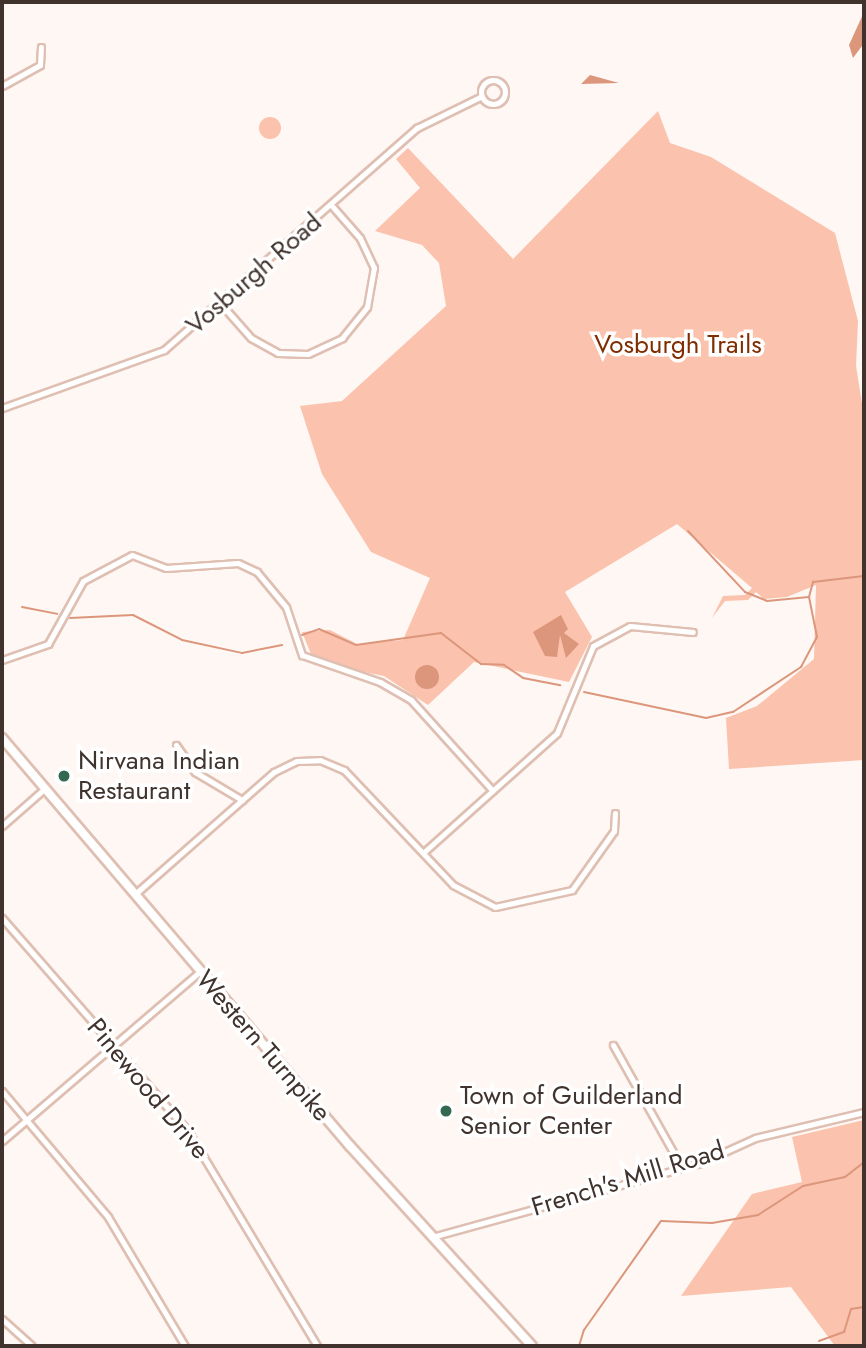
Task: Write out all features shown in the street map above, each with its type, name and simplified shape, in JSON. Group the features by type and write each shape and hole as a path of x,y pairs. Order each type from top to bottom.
{"main road":[{"name":"Western Turnpike","path":"2,738 42,791 133,897 432,1237 532,1346"}],"street":[{"path":"2,86 40,65 41,47"},
{"name":"Vosburgh Road","path":"2,408 152,357 221,304 424,123 481,97 502,101 504,84 488,82 481,97"},
{"path":"221,304 251,338 278,353 309,354 342,338 367,307 374,268 360,238 332,205"},
{"path":"2,660 48,644 83,581 132,555 166,568 238,563 257,572 286,607 302,655 319,666 380,682 411,700 493,791"},
{"path":"424,852 557,733 593,646 630,626 693,632"},
{"path":"176,745 195,772 243,800"},
{"path":"133,897 284,766 320,760 353,776 464,895 510,907 560,895 584,879 614,831 615,813"},
{"path":"2,826 42,791"},
{"name":"Pinewood Drive","path":"2,918 205,1155 317,1346"},
{"path":"2,1141 199,972"},
{"path":"613,1045 682,1168"},
{"path":"2,1091 108,1217 185,1346"},
{"name":"French's Mill Road","path":"432,1237 682,1168 755,1138 864,1112"},
{"path":"2,1319 32,1346"}],"green space":[{"name":"Vosburgh Trails","path":"658,111 670,143 711,157 835,233 858,321 856,366 864,416 864,760 729,769 726,718 757,706 814,659 816,585 787,597 764,599 756,592 748,600 725,601 712,618 723,596 745,595 752,588 677,524 565,592 592,637 569,682 474,662 428,705 384,676 332,666 311,654 302,632 330,630 357,644 403,640 430,578 371,552 322,474 300,406 342,401 446,306 439,263 422,245 375,231 420,188 396,159 408,148 513,259"},
{"path":"270,117 278,120 281,128 278,136 270,139 262,136 259,128 262,120"},
{"path":"864,1120 864,1346 835,1346 791,1287 681,1296 752,1194 802,1182 792,1137"}],"shaded area":[{"path":"864,12 862,46 853,58 849,45"},
{"path":"590,75 608,80 619,83 581,84"},
{"path":"561,615 568,629 564,633 579,644 566,658 560,635 557,657 545,656 533,632"},
{"path":"427,665 435,669 439,677 435,685 427,689 419,685 415,677 419,669"}],"waterway":[{"path":"688,531 745,592 767,601 809,597 813,582 864,576"},
{"path":"584,692 706,718 733,712 801,667 817,637 809,597"},
{"path":"22,607 57,614"},
{"path":"70,618 133,615 182,640 242,653 282,645"},
{"path":"302,635 319,629 356,645 441,633 481,664 504,665 523,678 560,685"},
{"path":"579,1346 584,1330 661,1221 712,1223 758,1215 803,1186 845,1177 864,1162"},
{"path":"819,1341 844,1332 851,1309 864,1307"}],"place":[{"name":"Nirvana Indian Restaurant","path":"64,776"},
{"name":"Town of Guilderland Senior Center","path":"446,1111"}]}
